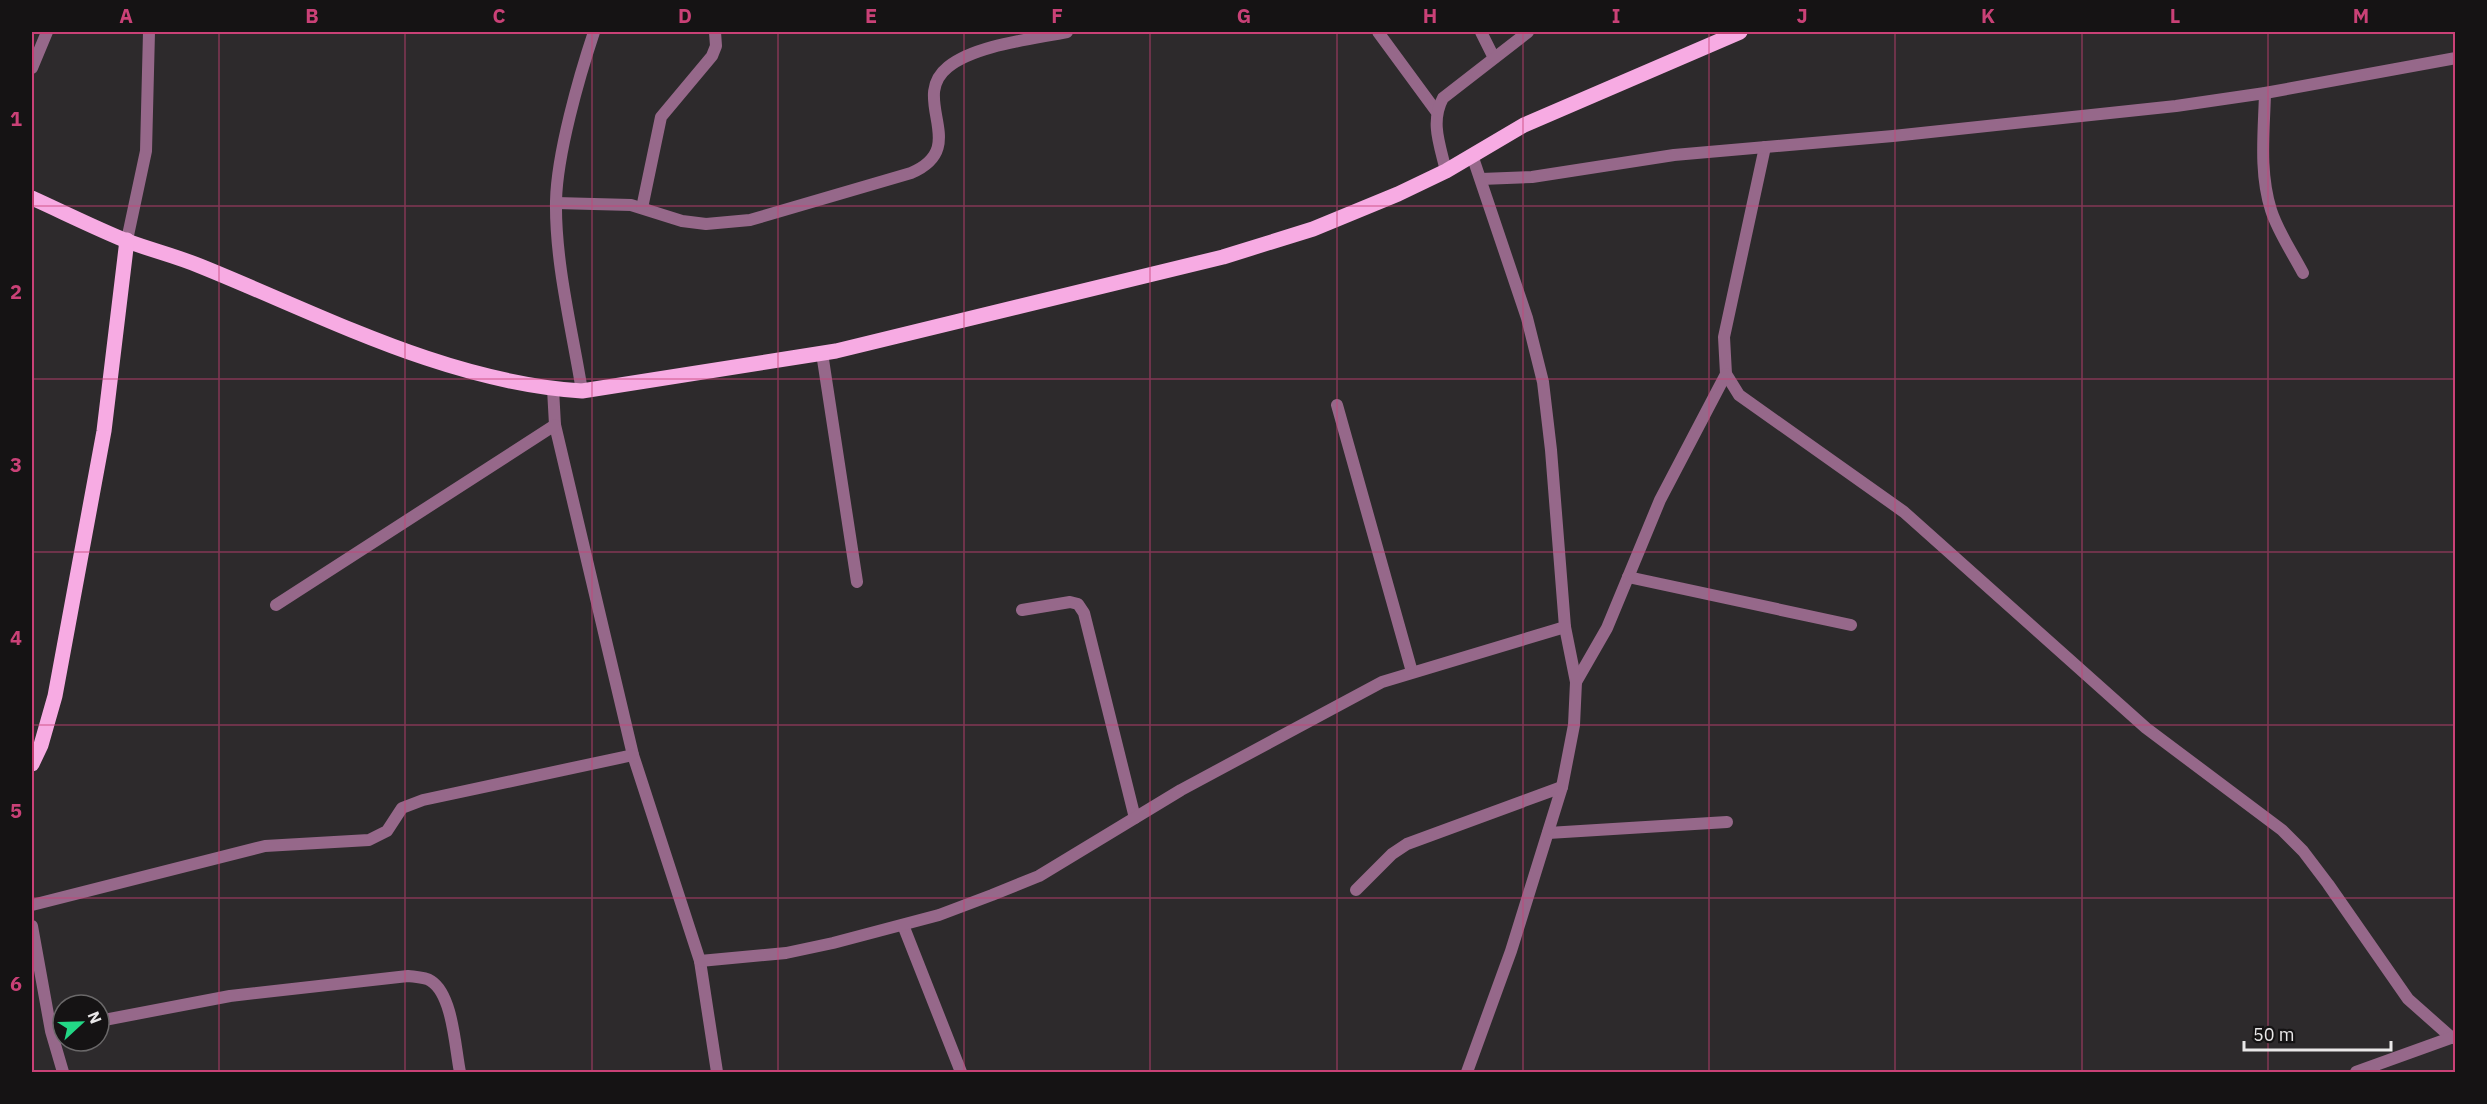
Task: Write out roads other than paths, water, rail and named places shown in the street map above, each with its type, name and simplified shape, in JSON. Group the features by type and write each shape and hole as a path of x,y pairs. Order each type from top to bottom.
{"main road":[{"path":"32,198 127,240 199,266 408,353 475,374 553,389 582,391 822,353 1223,257 1313,228 1446,171 1524,125 1740,32"},
{"path":"32,764 41,745 55,696 104,431 127,240"}],"street":[{"path":"32,68 46,32"},
{"path":"127,240 146,151 149,32"},
{"path":"582,391 560,252 556,202 557,176 594,32"},
{"path":"642,208 661,117 712,56 716,46 715,32"},
{"path":"556,202 607,203 642,208 682,221 724,225 750,220 918,170 935,158 939,149 940,136 934,92 937,79 946,68 972,55 1067,32"},
{"path":"1377,32 1436,111"},
{"path":"1480,32 1494,58"},
{"path":"1446,171 1436,126 1436,111 1443,98 1528,32"},
{"path":"1481,179 1532,177 1674,155 2176,106 2265,93 2456,58"},
{"path":"2265,93 2263,167 2267,196 2278,227 2303,273"},
{"path":"1765,147 1724,337 1726,374 1739,395 1904,512 2146,728 2282,830 2321,876 2408,999 2454,1037"},
{"path":"1467,1072 1511,951 1562,787 1574,724 1576,682 1565,627 1551,450 1543,382 1527,318 1472,156"},
{"path":"822,353 857,582"},
{"path":"1576,682 1603,635 1660,501 1726,374"},
{"path":"553,389 555,425 633,755 700,961 717,1072"},
{"path":"1337,405 1412,672"},
{"path":"276,605 555,425"},
{"path":"1628,577 1851,625"},
{"path":"1022,610 1070,602 1078,604 1084,613 1135,818"},
{"path":"700,961 786,953 939,915 1039,876 1135,818 1382,682 1565,627"},
{"path":"32,905 265,846 369,840 387,831 402,808 423,800 633,755"},
{"path":"1356,890 1392,854 1407,844 1562,787"},
{"path":"1548,833 1727,822"},
{"path":"903,925 961,1072"},
{"path":"32,926 51,1004"},
{"path":"111,1019 230,996 408,976 429,980 441,990 447,1004 460,1072"},
{"path":"2356,1072 2454,1037"},
{"path":"60,1053 63,1072"}]}
